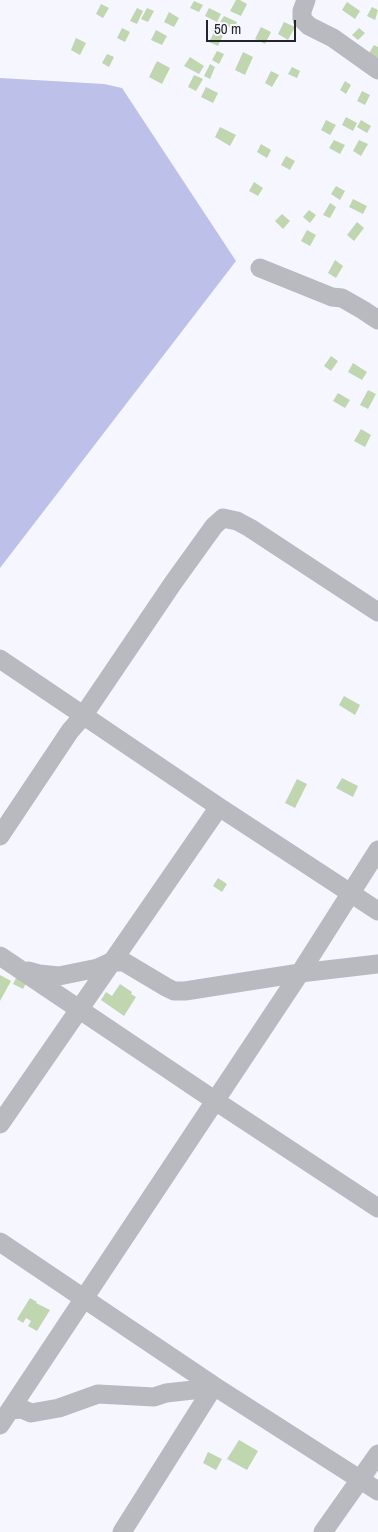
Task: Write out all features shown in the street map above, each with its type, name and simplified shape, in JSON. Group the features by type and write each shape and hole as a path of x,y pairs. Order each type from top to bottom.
{"street":[{"path":"306,0 302,11 302,19 309,26 333,38 378,70"},
{"path":"260,268 332,297 342,298 378,320"},
{"path":"0,836 70,731 83,716 179,575 214,526 223,518 237,521 250,528 378,612"},
{"path":"0,659 219,807 378,911"},
{"path":"0,1124 219,807"},
{"path":"5,1417 300,973 378,850"},
{"path":"7,963 39,974 58,976 98,968 111,962 124,962 174,991 378,964"},
{"path":"7,963 378,1208"},
{"path":"0,1242 214,1386 378,1491"},
{"path":"5,1417 22,1409 31,1413 59,1408 98,1394 154,1398 166,1393 214,1386"},
{"path":"122,1532 214,1386"},
{"path":"324,1532 378,1454"}],"shaded area":[{"path":"0,78 104,84 122,88 236,261 0,568"}],"building":[{"path":"236,0 247,4 241,16 230,11"},
{"path":"194,1 203,5 199,12 190,8"},
{"path":"347,2 360,11 355,19 342,10"},
{"path":"101,4 109,8 103,18 96,14"},
{"path":"372,7 378,10 375,20 367,16"},
{"path":"137,8 143,11 137,24 130,21"},
{"path":"147,8 154,11 148,22 141,19"},
{"path":"209,8 221,14 217,22 205,16"},
{"path":"169,12 179,18 174,27 164,22"},
{"path":"224,16 237,22 233,29 220,22"},
{"path":"284,22 295,27 288,40 278,34"},
{"path":"218,25 226,29 218,46 209,42"},
{"path":"261,27 271,32 265,44 255,39"},
{"path":"122,28 130,32 125,42 117,38"},
{"path":"359,28 365,33 358,40 352,35"},
{"path":"156,30 167,36 162,45 151,40"},
{"path":"76,38 86,43 80,55 71,50"},
{"path":"374,45 378,47 378,59 369,53"},
{"path":"217,51 224,54 219,64 212,60"},
{"path":"243,52 253,57 245,75 235,70"},
{"path":"107,54 114,57 109,67 102,63"},
{"path":"190,57 204,66 199,74 184,66"},
{"path":"157,61 170,68 162,84 149,77"},
{"path":"210,64 215,67 210,79 204,76"},
{"path":"292,67 300,71 297,78 288,74"},
{"path":"271,71 279,75 272,87 265,83"},
{"path":"194,75 203,79 196,91 188,87"},
{"path":"345,81 351,85 346,94 340,90"},
{"path":"206,87 218,93 213,103 201,97"},
{"path":"362,91 370,95 365,105 357,101"},
{"path":"346,117 357,123 353,131 342,125"},
{"path":"326,120 336,125 330,135 321,130"},
{"path":"361,120 371,126 367,133 357,127"},
{"path":"220,127 236,135 230,146 215,137"},
{"path":"334,140 345,145 340,154 329,148"},
{"path":"359,140 368,144 361,156 353,151"},
{"path":"261,144 271,150 267,158 257,152"},
{"path":"286,156 295,161 290,170 281,165"},
{"path":"254,182 263,188 258,196 249,191"},
{"path":"336,186 345,191 340,200 331,194"},
{"path":"353,199 367,206 363,214 349,207"},
{"path":"330,203 336,207 330,218 323,215"},
{"path":"309,210 316,215 310,223 303,217"},
{"path":"282,214 290,221 283,229 275,221"},
{"path":"357,222 364,228 354,241 347,235"},
{"path":"307,230 316,235 310,246 301,241"},
{"path":"335,260 343,266 336,278 328,273"},
{"path":"331,356 338,361 331,371 324,366"},
{"path":"353,363 367,372 362,380 348,372"},
{"path":"368,390 376,394 368,409 360,405"},
{"path":"338,393 350,400 345,408 333,401"},
{"path":"361,429 371,435 365,447 354,441"},
{"path":"344,696 360,705 355,715 339,705"},
{"path":"342,778 358,786 353,797 336,788"},
{"path":"297,779 307,784 295,808 285,803"},
{"path":"218,878 227,884 222,892 213,886"},
{"path":"0,975 11,981 0,1001"},
{"path":"16,978 26,983 23,989 13,984"},
{"path":"120,984 136,997 124,1016 101,1000 106,992 112,996"},
{"path":"30,1298 50,1310 37,1331 28,1326 31,1321 26,1318 23,1323 17,1319"},
{"path":"239,1440 258,1451 247,1470 227,1459"},
{"path":"208,1452 222,1459 216,1470 203,1463"}]}
